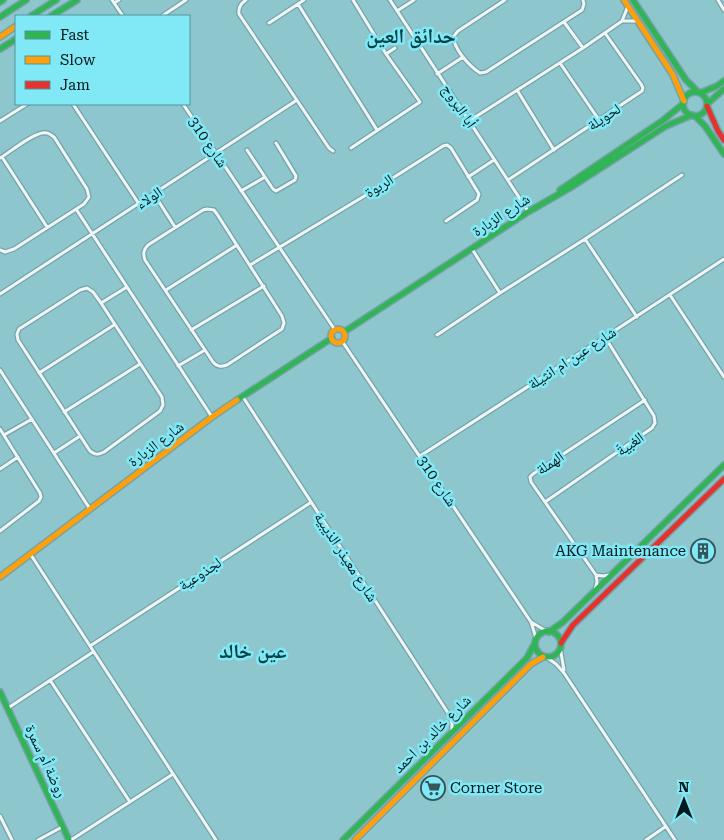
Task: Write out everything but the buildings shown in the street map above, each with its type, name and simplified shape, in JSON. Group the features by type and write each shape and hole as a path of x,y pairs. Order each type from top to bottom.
{"main road":[{"path":"0,18 26,0"},
{"path":"33,15 56,0"},
{"path":"53,15 77,0"},
{"path":"624,0 672,74 681,92 686,111 705,126 724,154"},
{"path":"633,0 679,71 704,96 712,120 724,140"},
{"path":"0,37 15,27"},
{"path":"0,49 15,40"},
{"path":"684,102 690,93 717,86 724,81"},
{"path":"694,116 703,113 707,105 724,89"},
{"name":"شارع الزبارة","path":"546,201 662,121 684,102"},
{"name":"شارع الزبارة","path":"344,332 528,212 573,186 666,126 694,116"},
{"path":"339,329 344,332 345,336 342,341 338,342 332,338 335,330 339,329"},
{"name":"شارع الزبارة","path":"0,577 212,417 332,338"},
{"path":"724,465 559,626 549,632 541,633 536,641 538,653 544,657 556,654 573,625 724,479"},
{"path":"549,632 558,637 560,645"},
{"name":"شارع خالد بن احمد","path":"343,840 527,658 536,641"},
{"name":"شارع خالد بن احمد","path":"355,840 531,664 544,657"},
{"name":"روضة أم سمرة","path":"0,692 70,840"}],"street":[{"path":"119,0 113,2 122,15"},
{"path":"164,15 186,0"},
{"path":"246,0 240,5 240,14 329,148 333,151"},
{"path":"269,23 304,0"},
{"path":"351,148 420,102 386,54 353,0"},
{"name":"أبا البروج","path":"390,0 528,212"},
{"path":"397,11 414,0"},
{"path":"505,0 454,35 453,40 463,57 480,73 486,72 582,10 583,0"},
{"path":"718,0 724,10"},
{"path":"298,4 378,130"},
{"path":"622,21 628,6"},
{"path":"469,121 622,21 638,22"},
{"path":"564,22 583,48"},
{"name":"لحويلة","path":"508,180 640,94 643,89 641,84 605,33"},
{"path":"386,54 395,48"},
{"path":"437,74 463,57"},
{"path":"560,62 600,120"},
{"path":"517,90 554,150"},
{"name":"الولاء","path":"0,294 297,100"},
{"path":"0,121 25,105"},
{"path":"74,105 139,204"},
{"name":"شارع 310","path":"183,105 335,330"},
{"path":"0,250 10,251 84,204 88,200 87,189 54,137 46,132 37,134 1,158 47,227"},
{"path":"247,150 276,191 296,178 296,175 276,143"},
{"name":"الربوة","path":"250,265 443,146 451,148 479,194 477,200 446,221"},
{"path":"468,177 494,160"},
{"path":"436,335 682,175"},
{"path":"241,191 264,176"},
{"path":"154,194 176,227"},
{"path":"76,209 212,417"},
{"path":"211,209 217,214 237,245 264,286 282,316 284,323 282,329 223,367 216,365 204,350 145,260 143,251 148,245 203,210 211,209"},
{"path":"585,239 637,317"},
{"path":"166,290 237,245"},
{"path":"471,249 500,293"},
{"name":"شارع عين ام انثيلة","path":"420,456 724,259"},
{"path":"191,330 264,286"},
{"path":"87,288 90,289 101,303 114,325 162,397 163,405 162,408 104,452 99,454 92,453 38,373 18,340 17,334 19,329 80,290 87,288"},
{"path":"101,303 127,288"},
{"path":"670,295 724,377"},
{"path":"38,373 114,325"},
{"name":"الغبيةّ","path":"545,502 652,428 655,423 654,416 645,400 605,337"},
{"name":"شارع 310","path":"342,341 531,622 536,641"},
{"path":"178,366 204,350"},
{"path":"64,412 140,364"},
{"path":"0,370 90,509"},
{"name":"شارع معيذر الذيبية","path":"243,397 450,716 452,732"},
{"name":"الهملة","path":"596,575 530,478 533,474 645,400"},
{"path":"4,435 32,419"},
{"path":"0,429 40,492 41,497 39,502 0,531"},
{"path":"54,453 80,436"},
{"path":"0,469 18,457"},
{"name":"لجذوعية","path":"90,646 310,503"},
{"path":"31,555 216,840"},
{"path":"595,591 596,575 611,575"},
{"name":"شارع 310","path":"531,622 549,632"},
{"path":"560,645 564,673"},
{"path":"8,708 93,652"},
{"path":"544,657 556,664 564,673 675,840"},
{"path":"50,680 130,802"},
{"path":"450,716 455,719 464,720"},
{"path":"70,840 174,774"},
{"path":"0,816 12,840"},
{"path":"38,840 63,827"},
{"path":"646,840 665,827"},
{"path":"0,831 6,828"}],"traffic: fast":[{"path":"0,17 26,0"},
{"path":"33,15 56,0"},
{"path":"53,15 77,0"},
{"path":"633,0 686,80 698,92"},
{"path":"0,49 15,40"},
{"path":"700,93 724,81"},
{"path":"707,104 724,89"},
{"path":"695,92 700,93 706,99 707,104 706,109 700,115 695,116 690,115 684,109 683,104 684,99 690,93 695,92"},
{"path":"560,190 662,121 683,104"},
{"path":"344,332 528,212 573,186 666,126 692,115"},
{"path":"695,116 705,126 724,154"},
{"path":"237,400 332,338"},
{"path":"549,632 563,622 724,465"},
{"path":"548,631 557,635 561,644 557,653 548,657 539,653 535,644 539,635 548,631"},
{"path":"343,840 527,658 535,643"},
{"path":"0,692 69,840"}],"traffic: slow":[{"path":"624,0 673,75 684,101"},
{"path":"0,37 15,27"},
{"path":"338,329 343,331 345,336 343,341 338,343 333,341 331,336 333,331 338,329"},
{"path":"0,577 237,400"},
{"path":"355,840 531,664 543,657"}],"traffic: jam":[{"path":"707,106 724,140"},
{"path":"561,643 573,625 724,479"}],"place":[{"name":"AKG Maintenance","path":"703,551"},
{"name":"Corner Store","path":"433,788"}],"district":[{"name":"حدائق العين","path":"411,36"},
{"name":"عين خالد","path":"253,651"}]}
